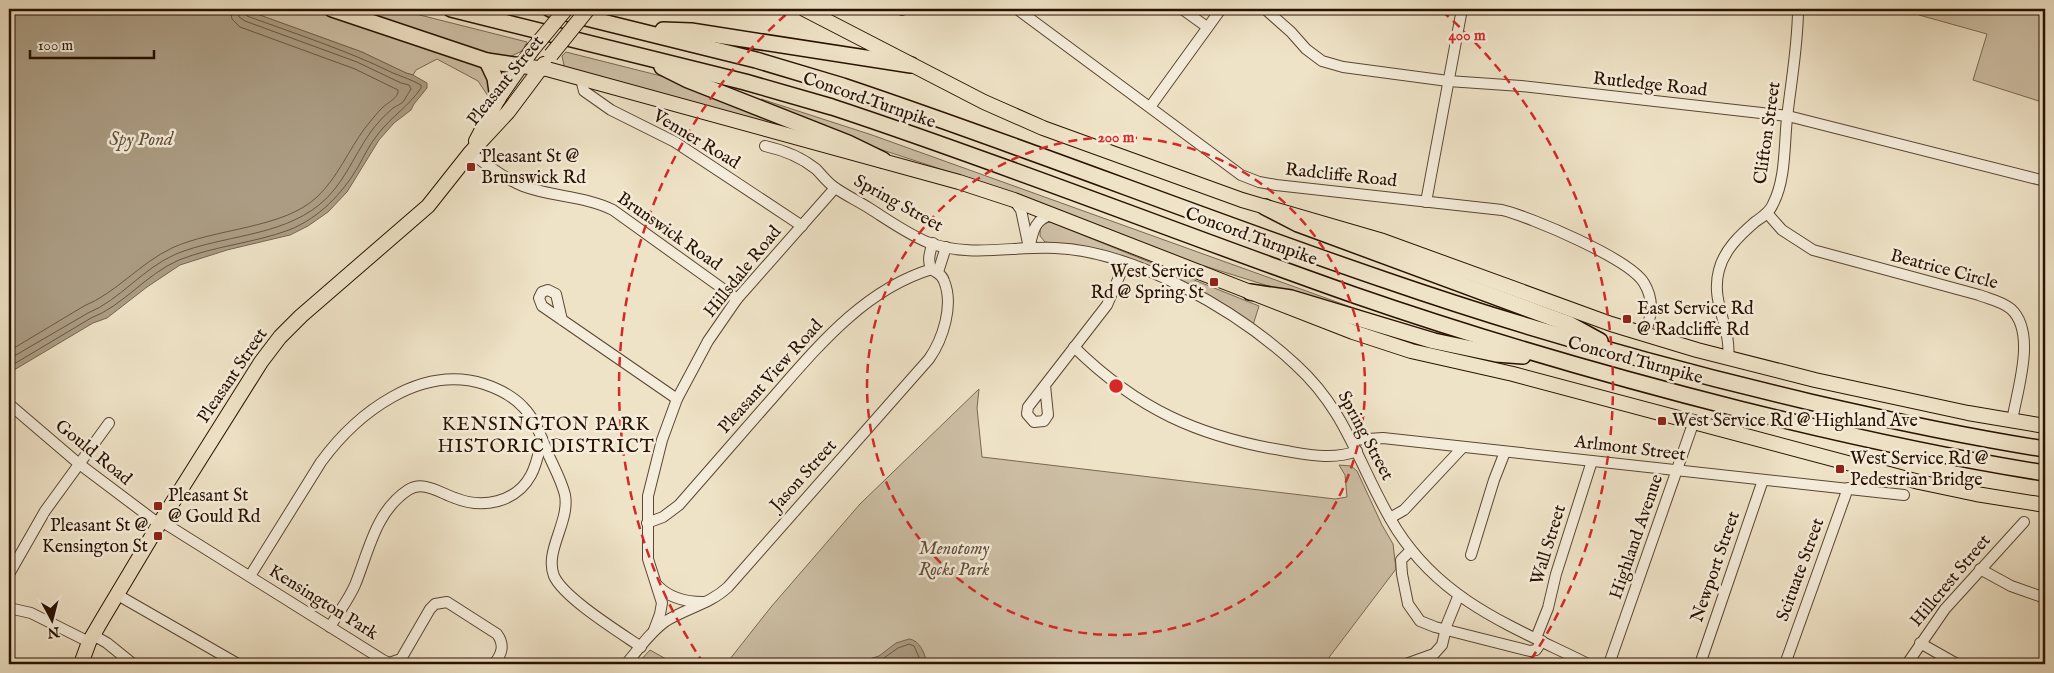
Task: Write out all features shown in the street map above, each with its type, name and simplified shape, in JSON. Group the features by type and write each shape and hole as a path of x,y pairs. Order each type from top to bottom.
{"highway":[{"path":"332,9 487,61 521,66"},
{"name":"Concord Turnpike","path":"451,9 774,90 851,113 1355,295 1556,359 1788,421 1935,453 2045,473"},
{"name":"Concord Turnpike","path":"550,9 756,60 843,86 1386,280 1508,320 1724,381 1859,413 2045,449"},
{"path":"635,30 691,31 911,65"},
{"path":"639,55 688,80 848,143 883,160"},
{"path":"487,61 495,78 498,99"},
{"path":"1265,207 1298,224 1569,324 1626,354"},
{"path":"1250,292 1291,298 1367,322 1496,354 1556,359"}],"main road":[{"name":"Pleasant Street","path":"470,153 498,99 532,50 566,9"},
{"name":"Pleasant Street","path":"81,664 91,639 116,594 261,362 280,337 309,309 421,214 470,153 508,112 588,9"},
{"name":"Concord Turnpike","path":"804,9 984,102 1036,125 1228,195 1383,240 1582,314 1645,335 1728,358 1847,387 2045,426"},
{"path":"521,66 541,68 581,78 960,182 1014,200 1396,347 1513,374 1914,480 1976,494 2045,505"}],"street":[{"name":"Radcliffe Road","path":"1017,9 1241,175 1252,180 1276,185 1494,209 1517,214 1628,266 1643,281 1650,299 1651,315 1645,335"},
{"path":"1182,9 1207,27"},
{"path":"1150,107 1220,9"},
{"name":"Rutledge Road","path":"1265,9 1284,25 1306,50 1322,61 1343,67 1448,81 1521,86 1788,116 2045,181"},
{"path":"1426,202 1462,9"},
{"name":"Clifton Street","path":"1728,358 1728,339 1716,294 1718,271 1725,255 1738,237 1767,213 1773,205 1780,180 1798,9"},
{"name":"Venner Road","path":"581,78 582,90 589,96 614,112 669,139 802,226"},
{"name":"Spring Street","path":"765,146 789,153 806,162 835,188 912,235 933,243 946,247 984,251 1029,248 1075,250 1101,255 1160,277 1204,299 1240,321 1281,351 1326,396 1340,417 1358,451 1390,518 1411,550 1432,574 1458,596 1588,664"},
{"name":"Brunswick Road","path":"470,153 522,186 591,202 613,210 737,300"},
{"name":"Hillsdale Road","path":"654,631 662,607 648,559 647,523 650,483 662,440 677,399 708,340 737,300 835,188"},
{"path":"1014,200 1022,214 1029,248"},
{"name":"Beatrice Circle","path":"1767,213 1782,230 1813,250 1979,295 2003,303 2010,308 2023,328 2024,341 2022,370 2012,421"},
{"path":"1029,248 1037,224 1046,216 1052,215"},
{"name":"Jason Street","path":"626,664 654,631 677,614 706,602 728,587 932,355 943,331 947,307 944,282 935,271 930,257 933,243"},
{"path":"935,271 946,247"},
{"path":"1045,385 1111,298 1125,263"},
{"name":"Pleasant View Road","path":"647,523 663,517 679,505 793,375 847,318 889,288 913,276 935,271"},
{"path":"562,320 677,399"},
{"path":"1074,347 1100,372 1128,393 1158,411 1205,431 1252,445 1314,455 1337,456 1358,451"},
{"path":"250,576 332,448 357,421 371,410 400,393 429,383 452,379 466,380 490,386 508,394 522,405 542,439 563,489 566,502 551,563 554,575 560,586 640,647"},
{"name":"Gould Road","path":"9,404 78,463 160,522"},
{"name":"Highland Avenue","path":"1610,664 1694,421"},
{"path":"9,574 44,511 109,422"},
{"name":"Arlmont Street","path":"1352,440 1377,437 1904,495"},
{"path":"330,627 355,585 374,531 400,496 411,488 426,487 471,503 485,504 499,501 517,492 528,481 536,462 542,439"},
{"path":"1390,518 1404,510 1463,447"},
{"path":"1471,555 1492,486 1505,452"},
{"name":"Wall Street","path":"1539,640 1556,574 1592,460"},
{"name":"Newport Street","path":"1700,664 1764,480"},
{"name":"Scituate Street","path":"1785,664 1848,488"},
{"name":"Kensington Park","path":"160,522 383,660 395,662 405,655 430,609 435,604 446,602 497,634 501,639 502,650 494,664"},
{"name":"Hillcrest Street","path":"1907,664 1941,615 1980,569 2024,522"},
{"path":"1411,550 1403,556 1401,564 1409,606 1420,621 1446,630 1530,651 1536,650 1539,640"},
{"path":"1980,569 2012,586 2045,598"},
{"path":"657,585 678,598 706,602"},
{"path":"116,594 238,664"},
{"path":"1406,664 1422,659 1439,649 1443,643 1458,596"},
{"path":"9,608 31,613 111,646 133,664"},
{"path":"1920,643 1957,664"}],"green space":[{"path":"243,9 316,9 476,62 486,69 490,91 488,96 478,81 437,59 416,70 413,75 362,52"},
{"path":"343,9 396,9 527,42 522,51 503,60"},
{"path":"1920,9 2045,9 2045,103 1973,80 1987,34 1919,15"},
{"path":"566,52 669,78 789,125 794,130 565,70 562,56"},
{"path":"761,99 872,135 1387,320 1307,298 1195,263 980,182 855,141 760,102"},
{"path":"1050,222 1259,306 1253,325 1122,257 1098,249 1045,242 1040,236 1041,228"},
{"name":"Menotomy Rocks Park","path":"979,389 977,408 982,457 1335,499 1347,497 1345,475 1339,465 1351,466 1357,471 1393,544 1396,569 1324,664 726,664 771,607 860,504"},
{"path":"650,650 675,664 637,664"}],"water":[{"name":"Spy Pond","path":"9,9 243,9 362,52 413,75 427,83 427,88 411,110 394,123 379,140 347,192 328,212 308,226 290,235 227,250 180,265 147,287 107,318 93,323 9,373"},
{"path":"909,639 919,645 927,664 853,664 879,656 896,643"}],"place":[{"name":"Pleasant St @ Brunswick Rd","path":"471,167"},
{"name":"West Service Rd @ Spring St","path":"1214,282"},
{"name":"East Service Rd @ Radcliffe Rd","path":"1627,319"},
{"name":"West Service Rd @ Highland Ave","path":"1662,421"},
{"name":"West Service Rd @ Pedestrian Bridge","path":"1840,469"},
{"name":"Pleasant St @ Gould Rd","path":"158,506"},
{"name":"Pleasant St @ Kensington St","path":"158,536"}],"district":[{"name":"KENSINGTON PARK HISTORIC DISTRICT","path":"546,436"}]}
